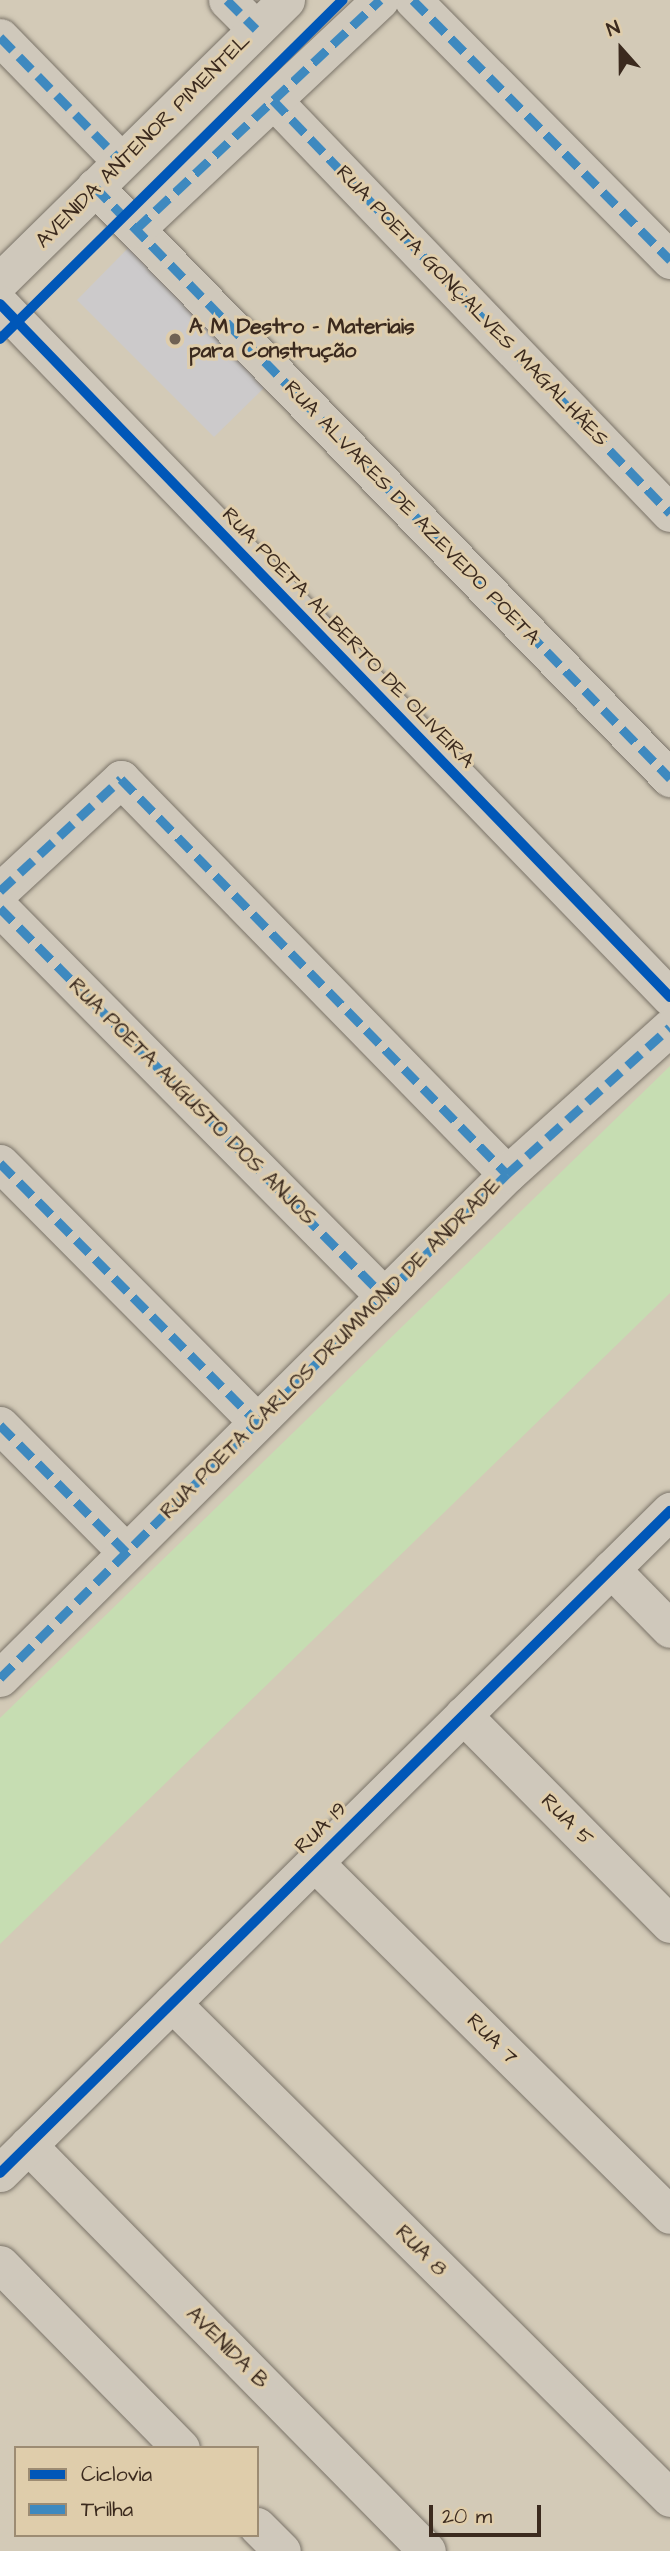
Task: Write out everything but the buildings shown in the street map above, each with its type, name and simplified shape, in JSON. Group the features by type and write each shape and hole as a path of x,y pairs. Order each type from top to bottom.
{"street":[{"path":"227,0 256,29"},
{"name":"AVENIDA ANTENOR PIMENTEL","path":"0,281 286,0"},
{"path":"136,229 380,0"},
{"path":"412,0 670,260"},
{"path":"0,37 121,162"},
{"name":"RUA POETA GONÇALVES MAGALHÃES","path":"273,100 670,513"},
{"name":"RUA ALVARES DE AZEVEDO POETA","path":"95,187 670,778"},
{"name":"RUA POETA ALBERTO DE OLIVEIRA","path":"0,304 670,996"},
{"path":"0,891 121,779 507,1174"},
{"name":"RUA POETA AUGUSTO DOS ANJOS","path":"0,908 384,1296"},
{"name":"RUA POETA CARLOS DRUMMOND DE ANDRADE","path":"0,1678 507,1174 670,1027"},
{"path":"0,1163 257,1422"},
{"path":"0,1425 126,1552"},
{"name":"RUA 19","path":"0,2173 670,1511"},
{"path":"611,1569 670,1629"},
{"name":"RUA 5","path":"463,1715 670,1924"},
{"name":"RUA 7","path":"314,1862 670,2215"},
{"name":"RUA 8","path":"172,2003 670,2498"},
{"name":"AVENIDA B","path":"28,2145 427,2551"},
{"path":"0,2264 179,2446"},
{"path":"259,2528 282,2551"}],"green space":[{"path":"670,1066 670,1293 0,1944 0,1718"}],"marked path":[{"path":"227,0 256,29"},
{"path":"136,229 380,0"},
{"path":"413,0 670,260"},
{"path":"0,37 121,161"},
{"path":"273,100 670,513"},
{"path":"95,187 670,778"},
{"path":"0,891 121,779 507,1174"},
{"path":"0,908 384,1296"},
{"path":"0,1678 507,1174 670,1027"},
{"path":"0,1163 257,1422"},
{"path":"0,1425 126,1552"}],"cycle path":[{"path":"0,339 343,0"},
{"path":"0,304 670,997"},
{"path":"0,2173 670,1511"}],"place":[{"name":"A M Destro - Materiais para Construção","path":"175,339"}]}
